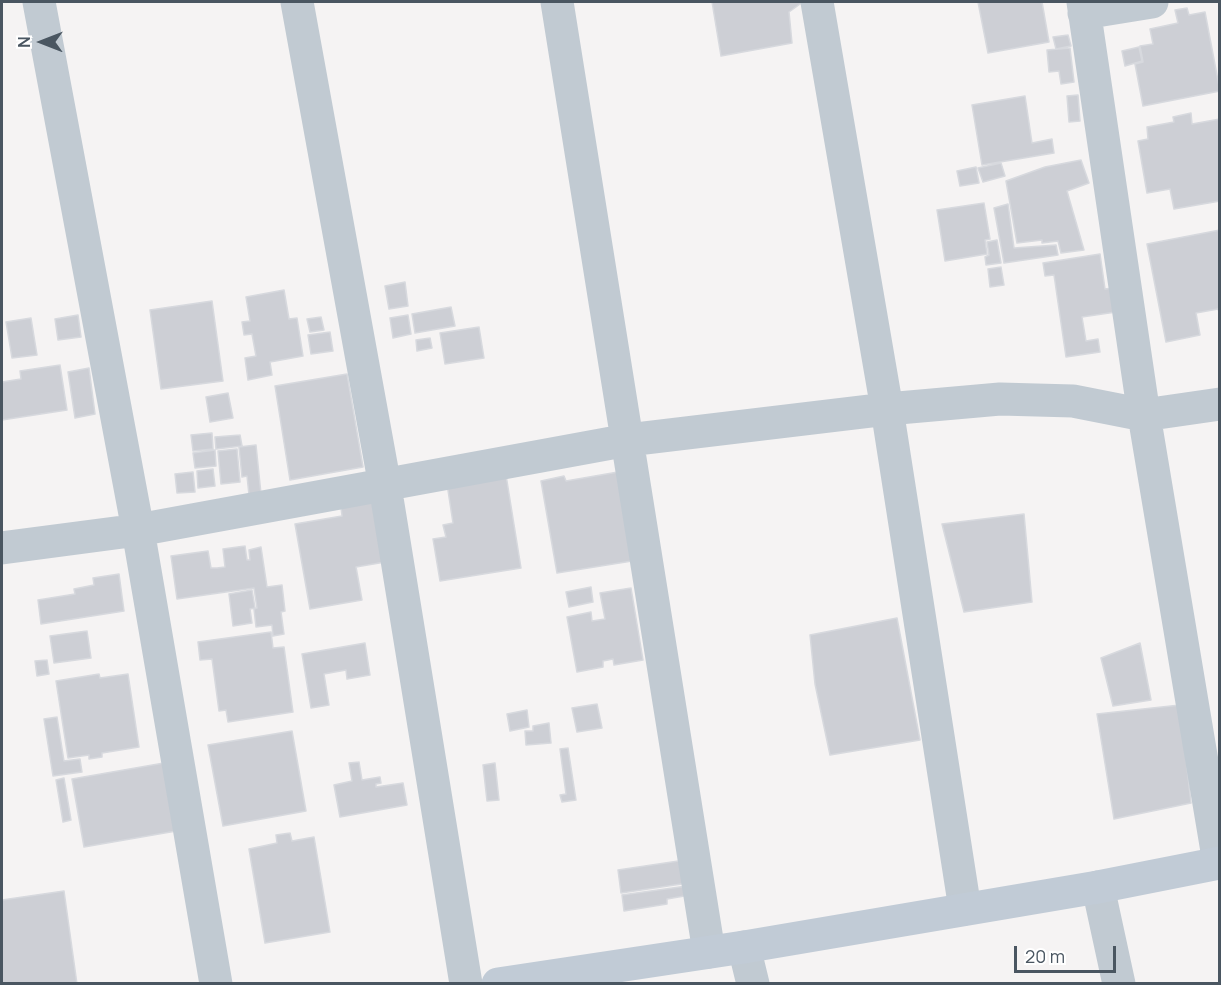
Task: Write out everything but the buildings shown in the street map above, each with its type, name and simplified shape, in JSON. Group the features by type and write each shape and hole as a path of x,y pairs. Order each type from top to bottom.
{"street":[{"path":"39,2 138,531 216,984"},
{"path":"297,2 385,486 466,984"},
{"path":"557,2 709,952"},
{"path":"817,2 887,409 964,909"},
{"path":"498,984 744,947 1098,887 1219,863 1144,415 1084,7 1152,2"},
{"path":"2,548 138,531 628,440 887,409 1000,399 1062,400 1144,415 1220,404"},
{"path":"1098,887 1119,984"},
{"path":"744,947 753,984"}]}
